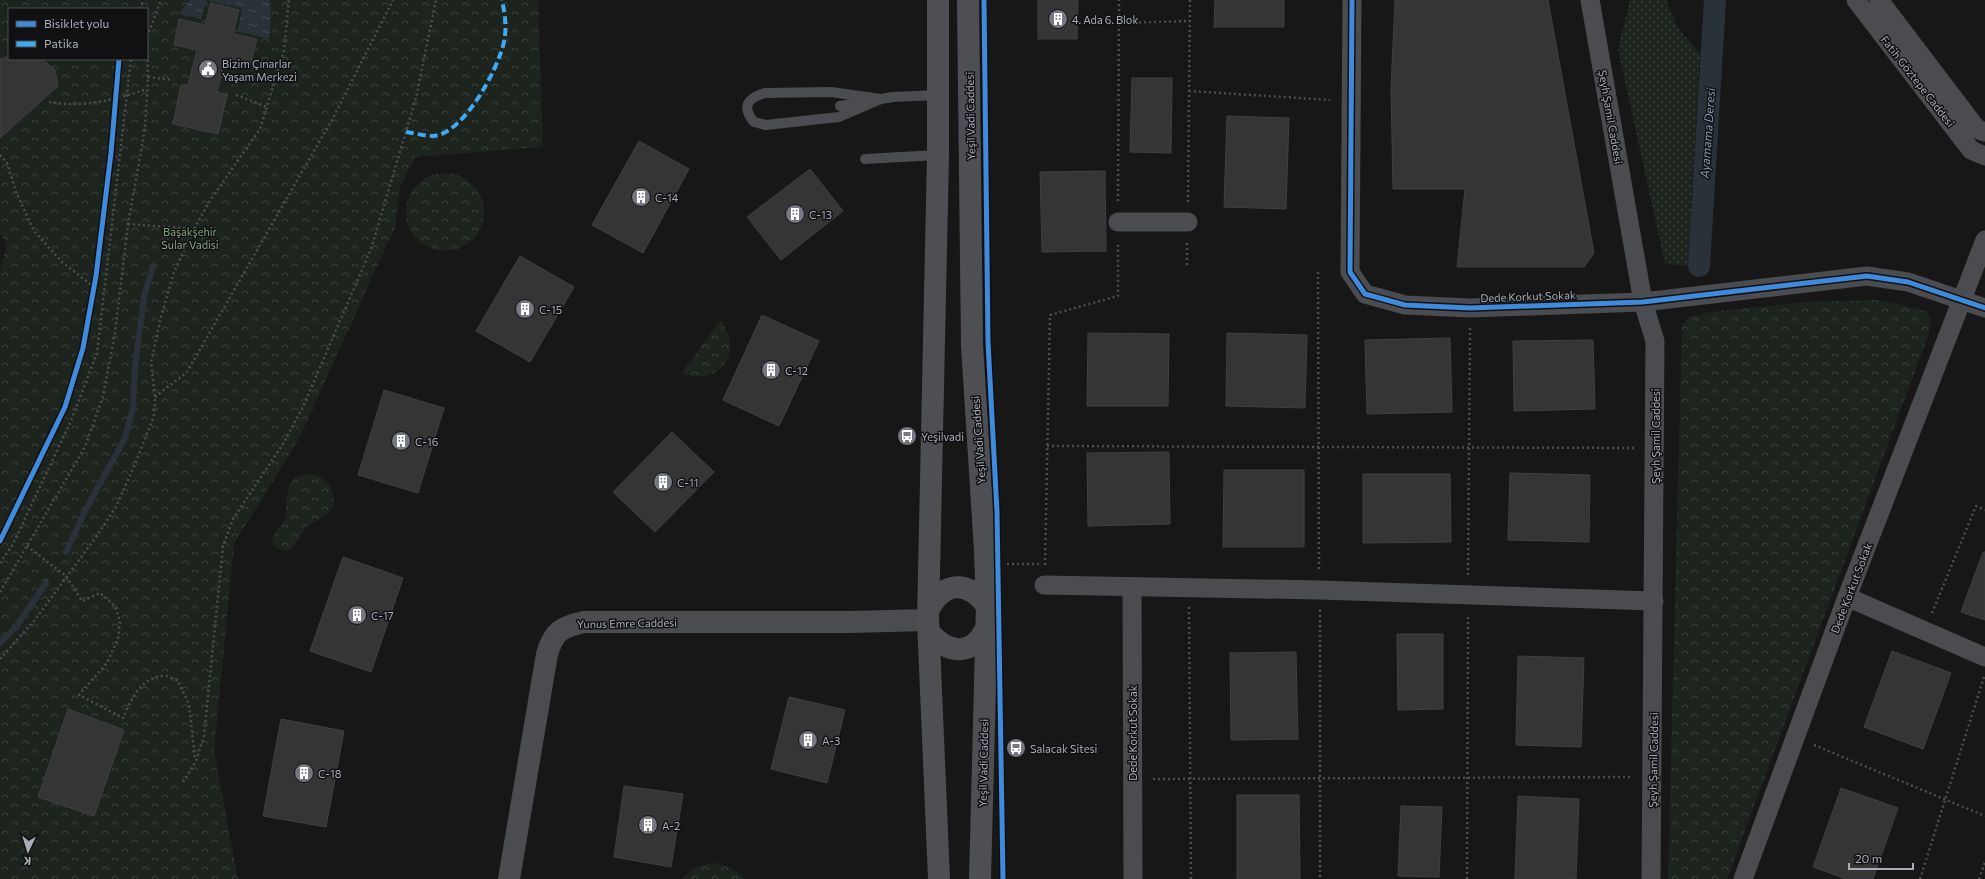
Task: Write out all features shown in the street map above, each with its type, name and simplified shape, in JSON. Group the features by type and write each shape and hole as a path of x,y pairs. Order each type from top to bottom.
{"main road":[{"path":"938,0 938,155 929,621 939,879"},
{"name":"Yeşil Vadi Caddesi","path":"968,0 972,345 986,551 987,616 980,879"},
{"path":"954,587 964,587 973,591 987,616 983,636 977,643 961,649 952,649 943,646 929,621 938,595 954,587"}],"street":[{"name":"Dede Korkut Sokak","path":"1352,0 1350,272 1365,294 1405,305 1470,308 1643,302 1867,276 1908,282 1985,308"},
{"name":"Şeyh Şamil Caddesi","path":"1590,0 1643,302 1656,341 1653,777 1650,879"},
{"name":"Fatih Göztepe Caddesi","path":"1879,0 1977,129 1985,132"},
{"name":"Fatih Göztepe Caddesi","path":"1863,3 1971,150 1985,156"},
{"path":"1118,222 1188,222"},
{"path":"1962,299 1985,240"},
{"name":"Dede Korkut Sokak","path":"1744,879 1847,597 1962,299"},
{"path":"1044,585 1654,601"},
{"name":"Dede Korkut Sokak","path":"1132,587 1133,879"},
{"path":"1847,597 1924,632 1985,657"},
{"name":"Yunus Emre Caddesi","path":"509,879 547,654 551,639 559,630 570,625 584,622 929,621"}],"lane":[{"path":"831,92 881,99 839,117 766,125 754,122 747,112 747,104 752,97 765,93 831,92"},
{"path":"840,106 881,99 938,95"},
{"path":"865,159 938,155"}],"path":[{"path":"148,34 161,0"},
{"path":"0,659 34,620 96,537 116,507 154,416 155,397 151,363 161,317 174,272 210,199 260,129 284,51 289,0"},
{"path":"155,397 187,372 333,118 394,0"},
{"path":"183,782 196,761 204,736 223,546 233,519 283,444 302,409 371,249 416,98 436,0"},
{"path":"1044,585 1050,315 1118,296 1119,0"},
{"path":"1187,265 1190,0"},
{"path":"1119,23 1190,22"},
{"path":"0,563 13,544 70,423 97,353 105,273 131,60"},
{"path":"0,592 85,447 103,396 115,332 128,224 145,129 148,60"},
{"path":"148,77 173,80"},
{"path":"49,102 86,105 127,96 147,89"},
{"path":"1189,91 1351,101"},
{"path":"114,107 115,92"},
{"path":"236,95 267,107"},
{"path":"0,155 7,163 16,192 34,231 62,262 94,285 92,295"},
{"path":"128,224 194,229"},
{"path":"1047,446 1655,448"},
{"path":"1924,632 1976,506 1985,510"},
{"path":"27,546 66,576 82,601 100,593 115,606 120,621 118,639 107,663 78,696 123,718 131,700 139,690 152,679 166,676 178,681 189,704 196,761"},
{"path":"1006,564 1045,564"},
{"path":"1188,588 1191,879"},
{"path":"1920,879 1985,675"},
{"path":"1796,737 1985,816"},
{"path":"1132,779 1190,780 1653,777"},
{"path":"1979,879 1985,862"}],"green space":[{"name":"Başakşehir Sular Vadisi","path":"0,0 538,0 543,147 415,157 400,187 395,227 300,437 234,544 214,751 238,879 0,879 0,270 7,245 0,233"},
{"path":"1630,0 1666,0 1678,28 1700,54 1688,266 1665,264 1618,49"},
{"path":"445,173 460,176 473,184 481,197 484,212 481,227 473,240 460,248 445,251 430,248 417,240 409,227 406,212 409,197 417,184 430,176"},
{"path":"1879,300 1927,311 1931,322 1928,336 1727,879 1668,879 1682,325 1688,317 1711,312 1807,302"},
{"path":"720,320 727,332 730,343 729,354 725,364 717,371 707,375 696,376 682,373"},
{"path":"310,474 323,480 332,490 334,496 331,509 326,515 305,529 291,549 288,551 279,549 273,545 272,538 287,516 286,499 290,484 295,478"},
{"path":"714,863 730,868 744,879 682,879 696,867"}],"water":[{"path":"190,0 207,0 201,19 179,14"},
{"path":"207,0 269,0 271,12 269,39 238,31 242,8"}],"building":[{"name":"4. Ada 6. Blok","path":"1038,0 1078,0 1077,39 1038,39"},
{"path":"1215,0 1284,0 1284,27 1214,27"},
{"path":"1395,0 1548,0 1594,253 1584,267 1457,267 1465,189 1393,189 1391,88"},
{"name":"Bizim Çınarlar Yaşam Merkezi","path":"211,3 239,10 233,34 257,39 250,65 225,60 217,92 227,95 218,134 173,124 181,85 188,85 197,50 174,45 179,19 205,25"},
{"path":"0,59 43,60 55,70 58,86 0,138"},
{"path":"1132,78 1172,78 1171,153 1130,152"},
{"path":"1227,116 1289,118 1286,209 1224,207"},
{"name":"C-14","path":"639,141 689,169 643,253 592,225"},
{"name":"C-13","path":"810,169 843,211 781,260 747,217"},
{"path":"1105,171 1106,251 1042,252 1040,172"},
{"name":"C-15","path":"520,256 574,287 530,362 476,331"},
{"name":"C-12","path":"762,315 819,341 779,426 723,400"},
{"path":"1088,333 1169,334 1168,406 1087,406"},
{"path":"1227,333 1307,335 1305,408 1226,406"},
{"path":"1450,338 1452,412 1367,414 1365,340"},
{"path":"1593,340 1595,409 1514,411 1513,341"},
{"name":"C-16","path":"384,390 444,408 418,493 358,475"},
{"name":"C-11","path":"672,432 714,472 655,532 613,492"},
{"path":"1169,452 1170,524 1088,526 1087,453"},
{"path":"1224,470 1304,470 1304,547 1223,547"},
{"path":"1510,473 1590,475 1589,542 1508,540"},
{"path":"1363,474 1450,474 1451,542 1363,543"},
{"path":"1983,552 1985,552 1985,620 1961,612"},
{"name":"C-17","path":"343,557 403,578 371,672 310,651"},
{"path":"1397,634 1443,634 1443,709 1398,710"},
{"path":"1892,651 1951,673 1923,749 1864,727"},
{"path":"1296,652 1298,739 1231,740 1230,653"},
{"path":"1518,656 1584,658 1581,747 1516,745"},
{"name":"A-3","path":"789,697 845,710 827,783 771,769"},
{"path":"68,709 124,730 94,816 38,797"},
{"name":"C-18","path":"281,719 344,731 326,827 263,816"},
{"name":"A-2","path":"624,786 683,794 671,867 614,857"},
{"path":"1841,788 1898,808 1873,879 1846,879 1813,867"},
{"path":"1237,795 1299,795 1300,879 1237,879"},
{"path":"1518,796 1579,799 1576,879 1515,879"},
{"path":"1401,806 1442,807 1439,877 1398,876"}],"waterway":[{"name":"Ayamama Deresi","path":"1699,266 1715,0"},
{"path":"66,552 85,511 125,438 133,408 135,366 144,297 153,266"},
{"path":"0,643 16,627 46,583"}],"marked path":[{"path":"406,132 433,136 445,132 468,112 478,98 495,68 504,42 505,21 502,0"}],"cycle path":[{"path":"984,0 988,342 997,512 1003,879"},
{"path":"1352,0 1350,272 1365,294 1405,305 1470,308 1643,302 1867,276 1908,282 1985,308"},
{"path":"0,541 65,407 83,348 96,276 111,153 119,60"}],"place":[{"name":"4. Ada 6. Blok","path":"1058,19"},
{"name":"Bizim Çınarlar Yaşam Merkezi","path":"208,69"},
{"name":"C-14","path":"641,197"},
{"name":"C-13","path":"795,214"},
{"name":"C-15","path":"525,309"},
{"name":"C-12","path":"771,370"},
{"name":"Yeşilvadi","path":"907,436"},
{"name":"C-16","path":"401,441"},
{"name":"C-11","path":"663,482"},
{"name":"C-17","path":"357,615"},
{"name":"A-3","path":"808,740"},
{"name":"Salacak Sitesi","path":"1016,748"},
{"name":"C-18","path":"304,773"},
{"name":"A-2","path":"648,825"}]}
